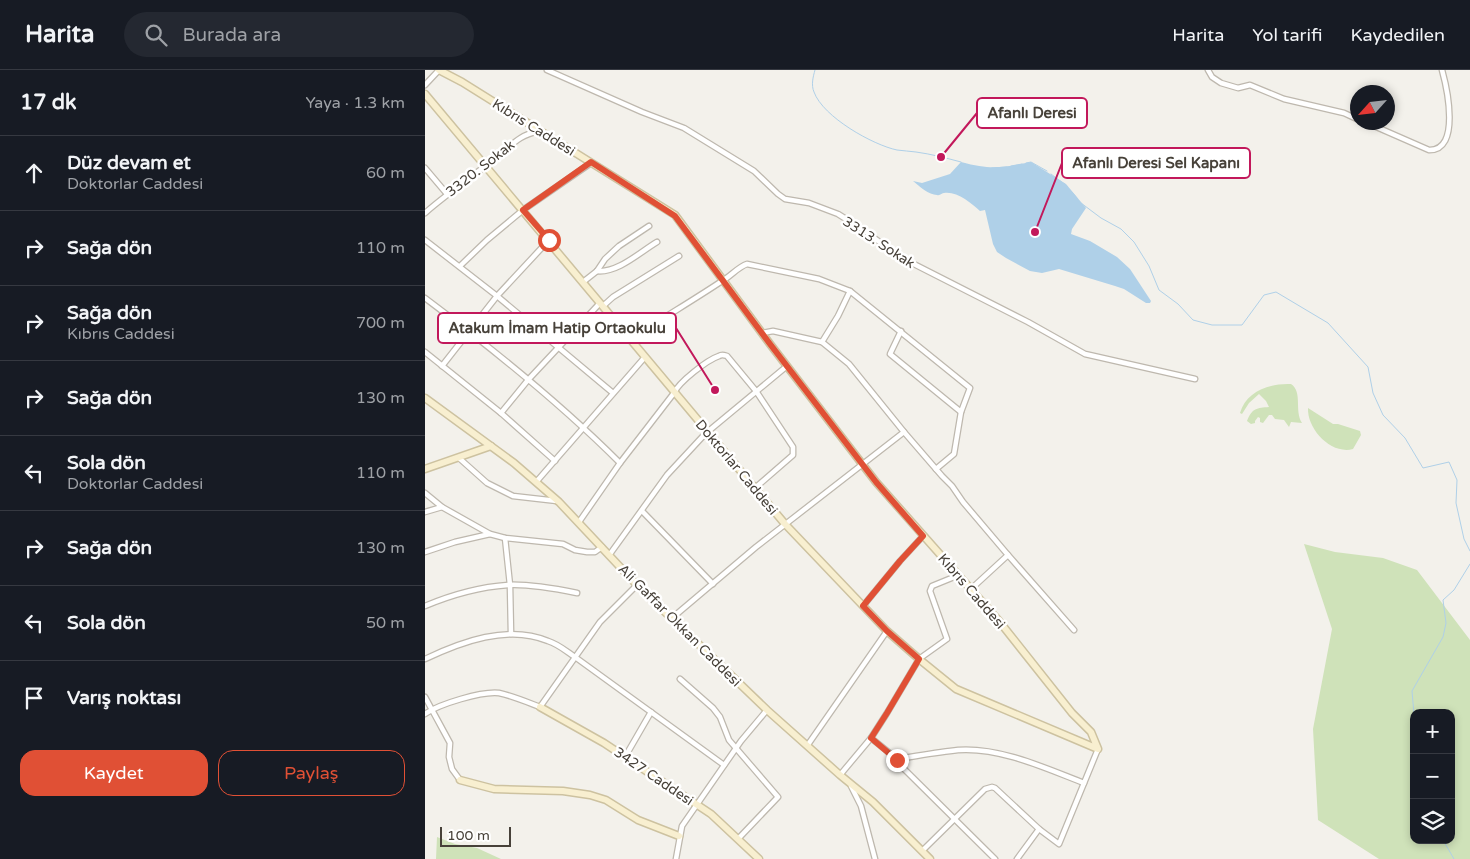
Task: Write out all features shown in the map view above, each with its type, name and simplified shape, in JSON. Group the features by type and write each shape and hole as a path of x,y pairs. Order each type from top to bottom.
{"street":[{"path":"425,86 439,70"},
{"name":"Kıbrıs Caddesi","path":"439,70 591,162 675,216 862,464 903,514 999,621 1072,713 1091,732 1098,749"},
{"name":"3313. Sokak","path":"547,70 684,128 754,171 785,199 809,203 838,214 906,261 1019,318 1085,354 1195,379"},
{"path":"1208,70 1212,77 1221,83 1238,88 1250,85 1284,99 1350,116"},
{"path":"1383,130 1429,150 1440,148 1446,140 1449,129 1447,94 1442,70"},
{"name":"Doktorlar Caddesi","path":"425,94 785,524 887,631 956,689 1098,749"},
{"name":"3320. Sokak","path":"425,213 519,137 539,130"},
{"path":"460,266 523,210 591,162"},
{"path":"425,168 447,194"},
{"path":"583,282 597,271 619,246 649,226"},
{"path":"425,240 497,296 613,393"},
{"path":"442,366 497,296 549,240"},
{"path":"597,271 609,270 621,265 657,242"},
{"path":"501,413 528,380 602,304 679,256"},
{"path":"631,339 724,280 743,265 752,264 819,279 850,291 970,388 961,412 954,454 936,469"},
{"path":"822,342 838,316 850,291"},
{"path":"425,298 584,427 621,463"},
{"path":"901,331 890,354 961,412"},
{"path":"762,333 773,332 822,342 849,364 904,432 952,486 963,502 1074,630"},
{"path":"425,352 501,413 555,461"},
{"path":"579,522 674,393 677,386 707,362 720,355 727,356 755,391 793,446 793,456 755,488"},
{"path":"537,482 645,357"},
{"path":"610,554 667,475 707,432 787,366"},
{"name":"Ali Gaffar Okkan Caddesi","path":"425,398 491,446 559,502 610,554 637,585 767,710 851,785 873,802 930,859"},
{"path":"672,618 785,524 904,432"},
{"path":"425,469 491,446"},
{"path":"459,458 487,483 513,496 559,502"},
{"path":"425,493 442,507 491,534 505,538 563,544 575,550 587,552 595,552 603,547"},
{"path":"425,512 442,507"},
{"path":"641,512 713,584"},
{"path":"425,552 455,542 491,534"},
{"path":"863,606 923,536"},
{"path":"505,538 511,634"},
{"path":"971,589 1008,555"},
{"path":"840,775 871,738 919,659 947,639 930,591 932,586 959,575"},
{"path":"425,606 482,588 509,585 577,593"},
{"path":"425,714 462,699 498,693 540,707 600,622 637,585"},
{"path":"807,746 887,631"},
{"path":"425,659 455,645 487,637 511,634 531,635 549,641 575,657 724,765"},
{"path":"680,679 713,708 729,740 778,797 738,839"},
{"path":"425,697 450,743 449,756 452,769 460,780 494,789 554,791 589,795 606,800 639,820 679,836"},
{"name":"3427 Caddesi","path":"540,707 604,743 711,814 758,858"},
{"path":"676,859 682,826 736,748 767,710"},
{"path":"625,757 651,712"},
{"path":"871,738 897,760 995,859"},
{"path":"922,851 985,789 991,787 995,788 1039,830 1059,844 1098,749"},
{"path":"897,760 959,750 989,752 1019,758 1084,783"},
{"path":"851,785 861,806 875,859"},
{"path":"1017,859 1039,830"}],"green space":[{"path":"1291,384 1297,392 1302,423 1291,422 1289,427 1284,420 1275,419 1272,415 1269,415 1263,423 1260,422 1258,417 1255,423 1251,424 1247,421 1253,411 1258,408 1269,407 1259,394 1249,403 1242,414 1240,413 1248,399 1260,390 1275,385"},
{"path":"1308,408 1333,424 1360,431 1361,435 1353,449 1337,448 1322,439 1312,424"},
{"path":"1304,544 1335,552 1383,558 1417,570 1470,640 1470,859 1379,859 1318,820 1313,729 1332,629"},
{"path":"437,837 455,844 477,848 501,859 436,859"}],"water":[{"path":"961,162 996,167 1031,162 1066,184 1086,208 1072,229 1071,234 1090,241 1117,257 1130,269 1151,301 1150,303 1146,303 1124,289 1059,269 1042,273 1030,271 997,252 993,244 985,210 980,211 963,198 954,194 931,194 913,181 922,183 950,174"}],"waterway":[{"path":"815,70 813,87 819,101 827,111 850,128 887,147 961,162"},
{"path":"1026,163 1031,162 1047,171"},
{"path":"1011,166 1022,164"},
{"path":"992,168 1007,167"},
{"path":"1051,174 1067,186"},
{"path":"1071,191 1077,198"},
{"path":"1081,203 1101,218 1121,229 1134,242 1149,266 1159,290 1178,304 1193,320 1212,325 1242,325 1264,295 1276,292 1328,323 1368,367 1373,393 1383,415 1405,438 1423,468 1449,462 1457,480 1456,503 1464,539 1470,551"},
{"path":"1414,709 1412,691 1443,637 1446,623 1443,600 1454,590 1470,564"},
{"path":"1445,844 1454,859"}],"place":[{"name":"Afanlı Deresi","path":"941,157"},
{"name":"Afanlı Deresi Sel Kapanı","path":"1035,232"},
{"name":"Atakum İmam Hatip Ortaokulu","path":"715,390"}],"route":[{"path":"549,240 523,210 591,162 675,216 876,482 923,536 863,606 887,631 919,659 871,738 897,760"}]}
